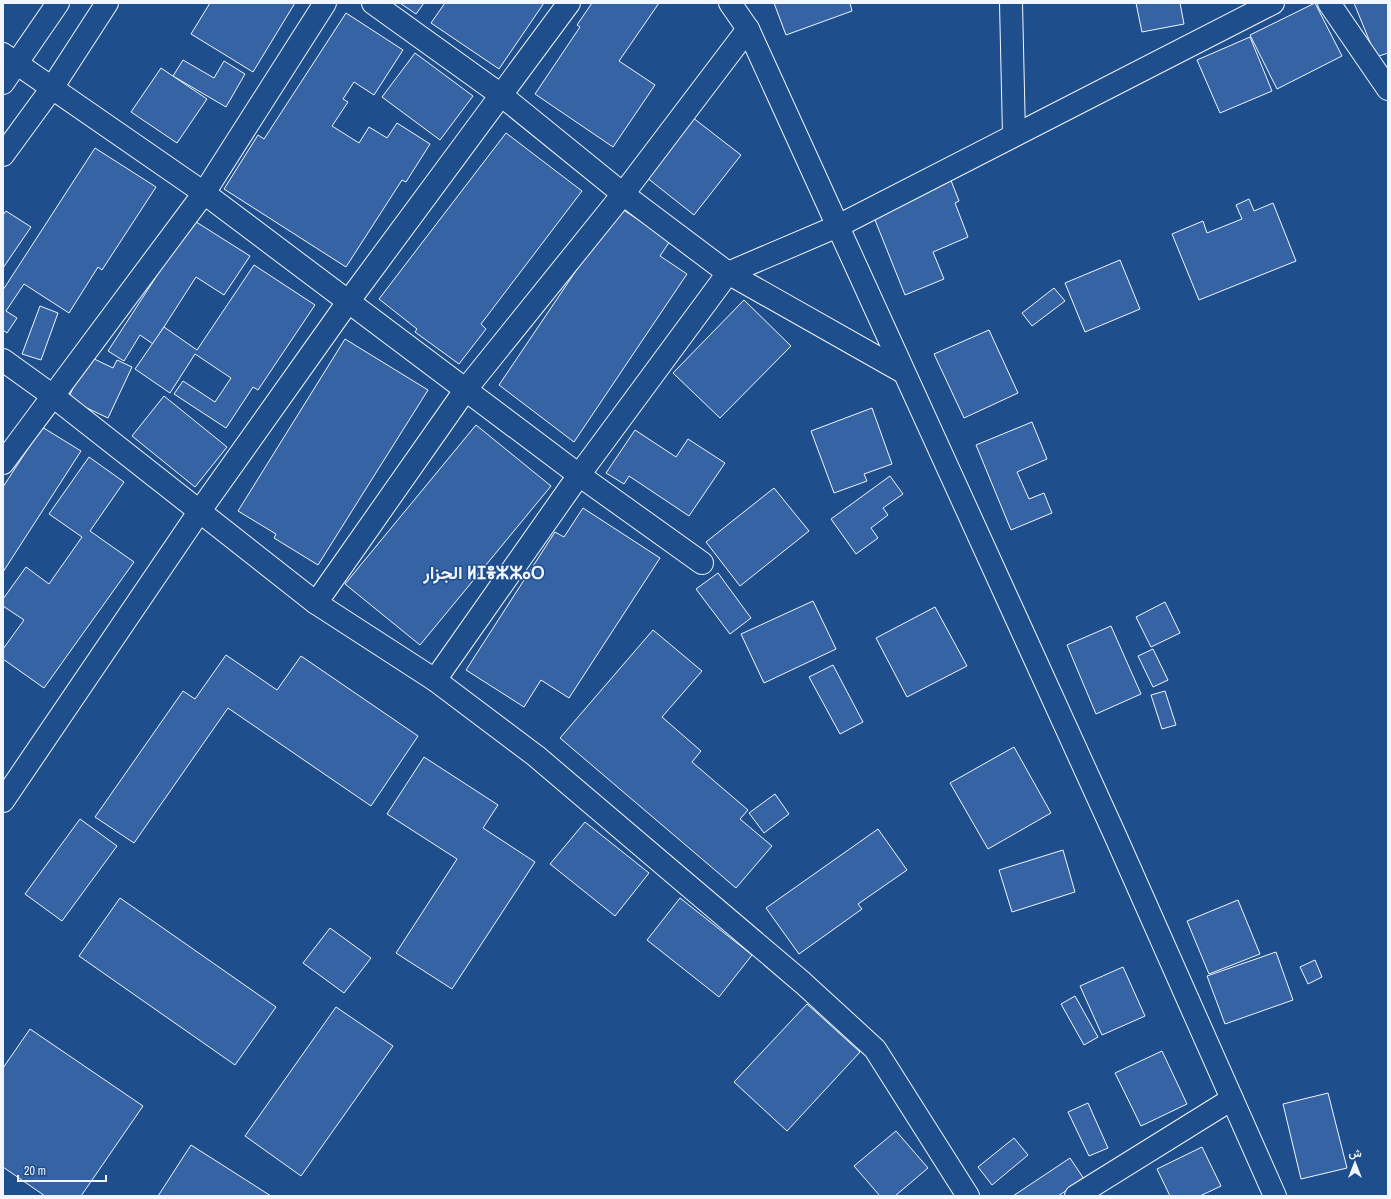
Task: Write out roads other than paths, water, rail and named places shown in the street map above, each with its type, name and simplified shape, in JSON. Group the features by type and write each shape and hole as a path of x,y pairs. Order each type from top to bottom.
{"street":[{"path":"3,83 10,59 58,3"},
{"path":"3,155 52,88 107,3"},
{"path":"3,463 204,193 325,3"},
{"path":"373,3 501,95 623,194 728,273 903,372"},
{"path":"3,801 199,512 348,302 569,3"},
{"path":"730,3 748,29 838,226 903,372 1112,828 1275,1196"},
{"path":"1011,3 1014,135"},
{"path":"435,680 579,475 728,273 838,226 1272,3"},
{"path":"1329,3 1388,89"},
{"path":"316,603 466,389 623,194 748,29"},
{"path":"10,59 204,193 579,475 702,563"},
{"path":"3,360 53,396 316,603 435,680 536,756 803,983 875,1049 968,1196"},
{"path":"1076,1196 1232,1099"}],"district":[{"name":"الجزار ⵍⵊⴻⵣⵣⴰⵔ","path":"484,572"}]}
